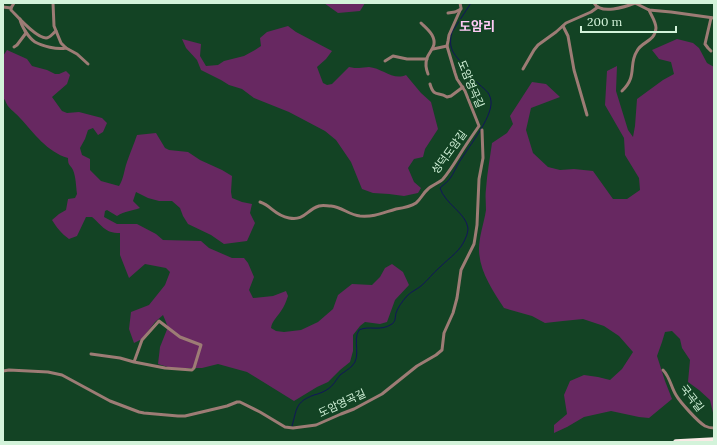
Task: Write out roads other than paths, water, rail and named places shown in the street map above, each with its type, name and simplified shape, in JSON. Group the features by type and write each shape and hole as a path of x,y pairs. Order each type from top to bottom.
{"highway":[{"path":"676,442 714,440"}],"street":[{"path":"11,8 14,3"},
{"path":"52,3 53,21 61,43 88,64"},
{"path":"448,13 456,12 460,6 465,3"},
{"path":"594,3 598,7 605,9 617,9 635,3 649,10 713,18 705,44 711,51"},
{"path":"433,49 447,46 449,35 460,13 460,6"},
{"path":"3,7 11,8"},
{"path":"523,69 538,45 566,23 591,12 598,7"},
{"path":"11,8 11,10 38,35 48,38 56,31"},
{"path":"622,91 630,82 633,60 637,51 643,44 651,40 655,32 656,27 649,10"},
{"path":"20,19 20,24 36,43 58,49 66,48"},
{"path":"421,23 434,40 433,49 427,59 426,68 428,74"},
{"path":"563,26 568,36 574,70 587,115"},
{"path":"14,47 17,46 26,33 25,31"},
{"name":"도암영곡길","path":"447,46 457,79 463,88 479,126"},
{"path":"385,61 393,56 407,59 427,59"},
{"path":"430,84 432,91 447,97 463,88"},
{"name":"성덕도암길","path":"260,202 264,203 276,213 290,218 302,217 320,206 338,207 359,216 384,214 412,206 429,187 438,183 449,172 479,126"},
{"name":"도암영곡길","path":"3,371 52,372 67,378 110,401 139,412 152,414 185,416 240,402 260,412 282,426 292,428 316,425 354,409 382,394 417,366 442,350 444,333 453,313 457,298 461,270 474,244 477,225 479,179 484,158 482,130"},
{"path":"91,354 120,358 134,362 165,368 192,370 194,368 201,345 180,338 159,321 142,340 134,362"},
{"name":"국곡길","path":"663,370 668,375 673,389 684,405 704,426 714,428"}],"waterway":[{"path":"292,426 300,403 303,400 330,388 340,375 355,362 357,353 356,339 359,330 367,328 383,328 392,324 395,320 398,309 406,297 421,286 437,269 455,254 464,242 468,232 466,223 460,213 446,199 440,188 452,176 478,134 488,116 490,108 491,101 486,90 474,79 456,56 453,52 451,44 452,32 471,3"}],"district":[{"name":"도암리","path":"477,26"}]}
